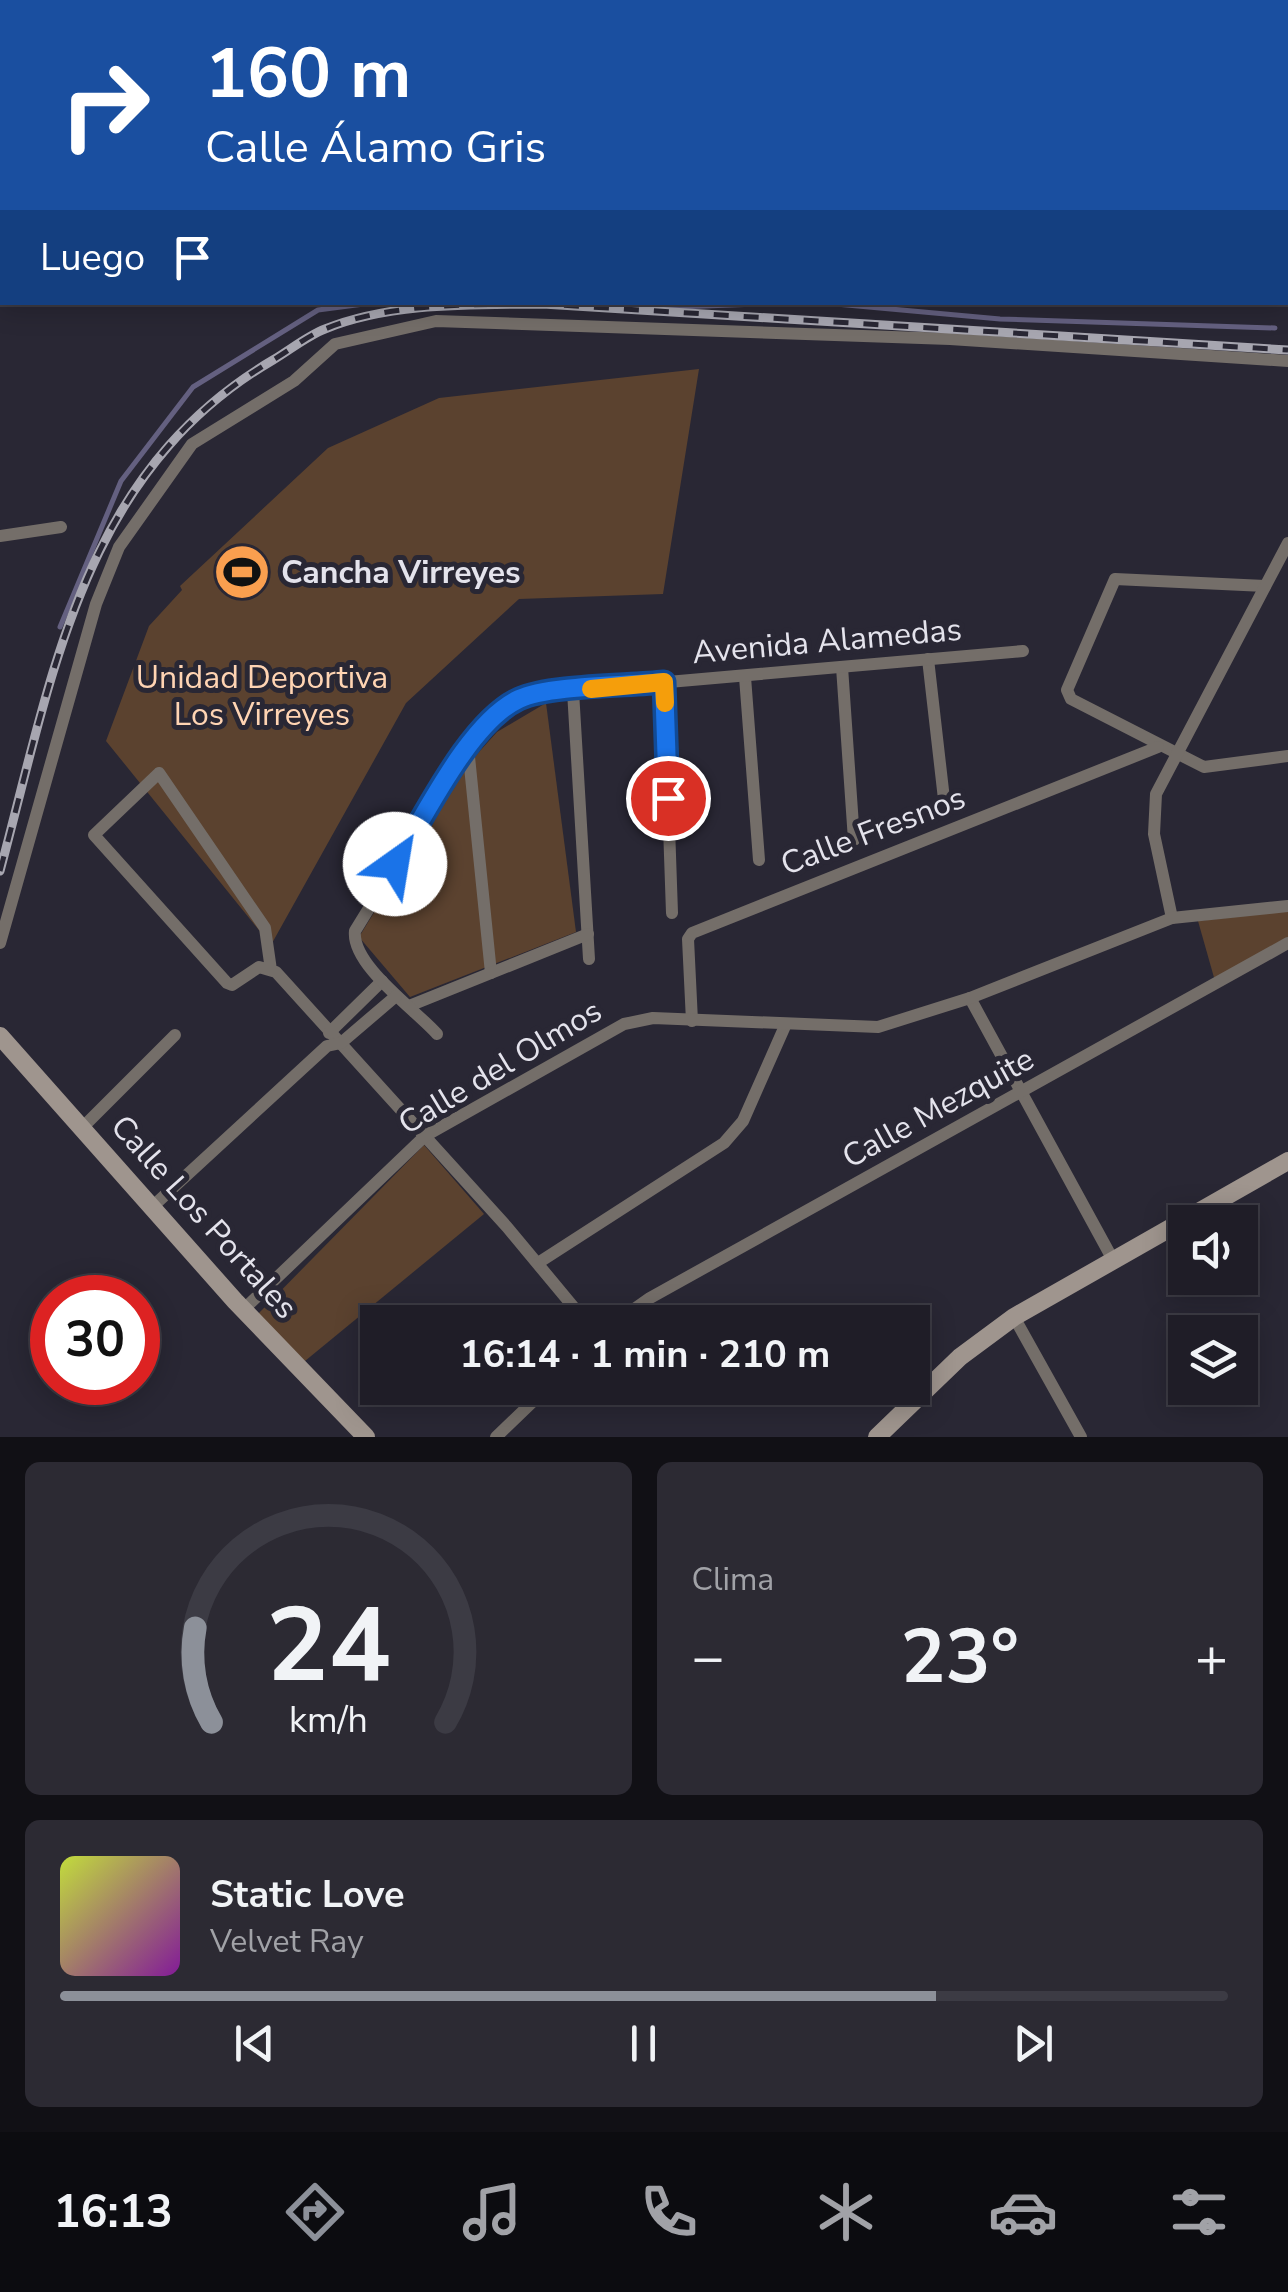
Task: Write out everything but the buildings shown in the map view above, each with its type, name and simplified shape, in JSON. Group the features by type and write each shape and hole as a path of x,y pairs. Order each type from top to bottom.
{"street":[{"path":"0,943 96,604 119,548 192,444 294,381 334,344 436,321 950,339 1288,361"},
{"path":"0,536 61,526"},
{"path":"1172,918 1153,818 1156,794 1173,754 1288,543"},
{"path":"1265,586 1115,579 1067,690 1085,708 1204,767 1288,756"},
{"name":"Avenida Alamedas","path":"437,1034 382,981 356,944 355,930 468,747 519,699 664,682 1023,651"},
{"path":"928,659 944,798"},
{"path":"842,667 854,840"},
{"path":"746,677 759,860"},
{"path":"664,682 672,913"},
{"path":"573,691 589,959"},
{"path":"468,747 492,973"},
{"name":"Calle Fresnos","path":"692,1021 688,940 692,934 1158,747"},
{"path":"272,970 264,928 159,774 94,835 226,984 232,985 259,967 272,970 330,1030 334,1044 425,1136 572,1305"},
{"name":"Calle del Olmos","path":"243,1310 425,1136 624,1024 653,1018 878,1027 970,998 1172,918 1288,906"},
{"path":"408,1006 588,934"},
{"name":"Calle Mezquite","path":"640,1305 1288,943"},
{"path":"330,1030 382,981"},
{"path":"151,1208 334,1044 396,996"},
{"path":"970,998 1112,1258"},
{"path":"538,1263 724,1143 743,1121 785,1026"},
{"path":"83,1127 175,1035"},
{"name":"Calle Los Portales","path":"0,1036 243,1310 366,1437"},
{"path":"877,1437 960,1356 1014,1317 1288,1161"},
{"path":"1014,1317 1082,1437"},
{"path":"496,1437 529,1405"}],"green space":[{"name":"Unidad Deportiva Los Virreyes","path":"699,369 663,594 519,599 406,703 271,945 106,741 149,626 182,590 180,586 328,448 439,398"},
{"path":"546,703 576,932 410,997 359,937 459,774 497,732"},
{"path":"1288,911 1288,939 1215,981 1198,921"},
{"path":"424,1145 484,1214 373,1305 360,1305 360,1316 305,1361 258,1314"}],"waterway":[{"path":"60,627 121,481 193,387 318,310 356,305"},
{"path":"616,305 731,305"},
{"path":"847,305 1000,319 1275,328"}],"railway":[{"path":"0,871 59,652 85,584 117,519 157,459 209,406 305,339 350,320 377,314 461,305"},
{"path":"559,305 1288,350"}],"slow traffic":[{"path":"591,689 664,682 665,703"}],"place":[{"name":"Cancha Virreyes","path":"242,572"}],"route":[{"path":"395,864 468,747 503,710 519,699 537,694 664,682 668,798"}]}
